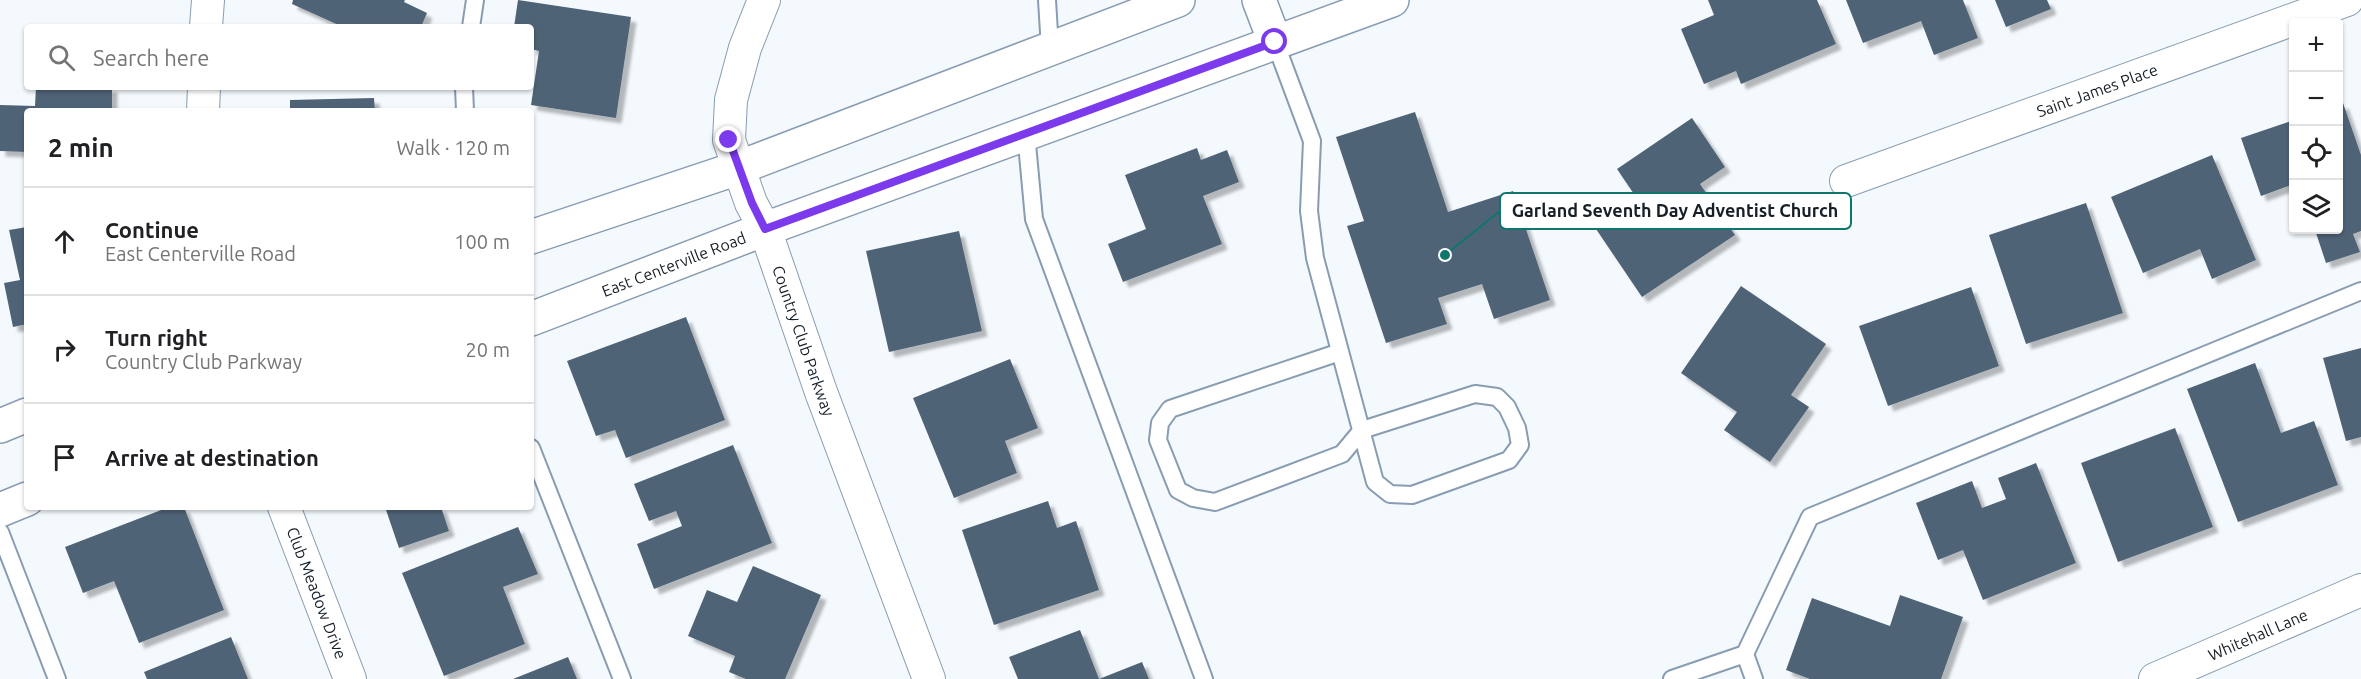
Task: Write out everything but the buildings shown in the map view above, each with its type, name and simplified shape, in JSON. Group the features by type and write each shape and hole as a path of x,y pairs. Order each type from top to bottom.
{"main road":[{"path":"534,236 738,168 1178,0"},
{"path":"1259,0 1275,42"},
{"name":"East Centerville Road","path":"534,318 765,229 1392,0"},
{"path":"0,426 24,416"},
{"path":"0,510 24,501"}],"street":[{"path":"206,24 208,0"},
{"name":"Country Club Parkway","path":"764,0 745,48 731,100 729,140 752,203 765,229 821,392 929,679"},
{"name":"Saint James Place","path":"1846,181 2300,8 2347,0"},
{"path":"203,108 204,90"},
{"name":"Club Meadow Drive","path":"285,510 350,679"},
{"name":"Whitehall Lane","path":"2155,679 2361,590"}],"lane":[{"path":"471,24 475,0"},
{"path":"1047,0 1050,49"},
{"path":"1275,42 1312,141 1309,211 1315,258 1362,430 1375,482 1390,494 1412,495 1509,460 1520,446 1517,428 1507,407 1497,397 1475,394 1362,430 1342,454 1215,502 1193,498 1178,490 1158,440 1160,423 1170,410 1340,351"},
{"path":"464,90 465,108"},
{"path":"1026,133 1034,219 1204,679"},
{"path":"1754,679 1745,654 1810,517 2361,291"},
{"path":"534,456 622,679"},
{"path":"0,532 57,679"},
{"path":"1672,679 1745,654"}],"place":[{"name":"Garland Seventh Day Adventist Church","path":"1445,255"}],"route":[{"path":"729,140 752,203 765,229 1275,42"}]}
